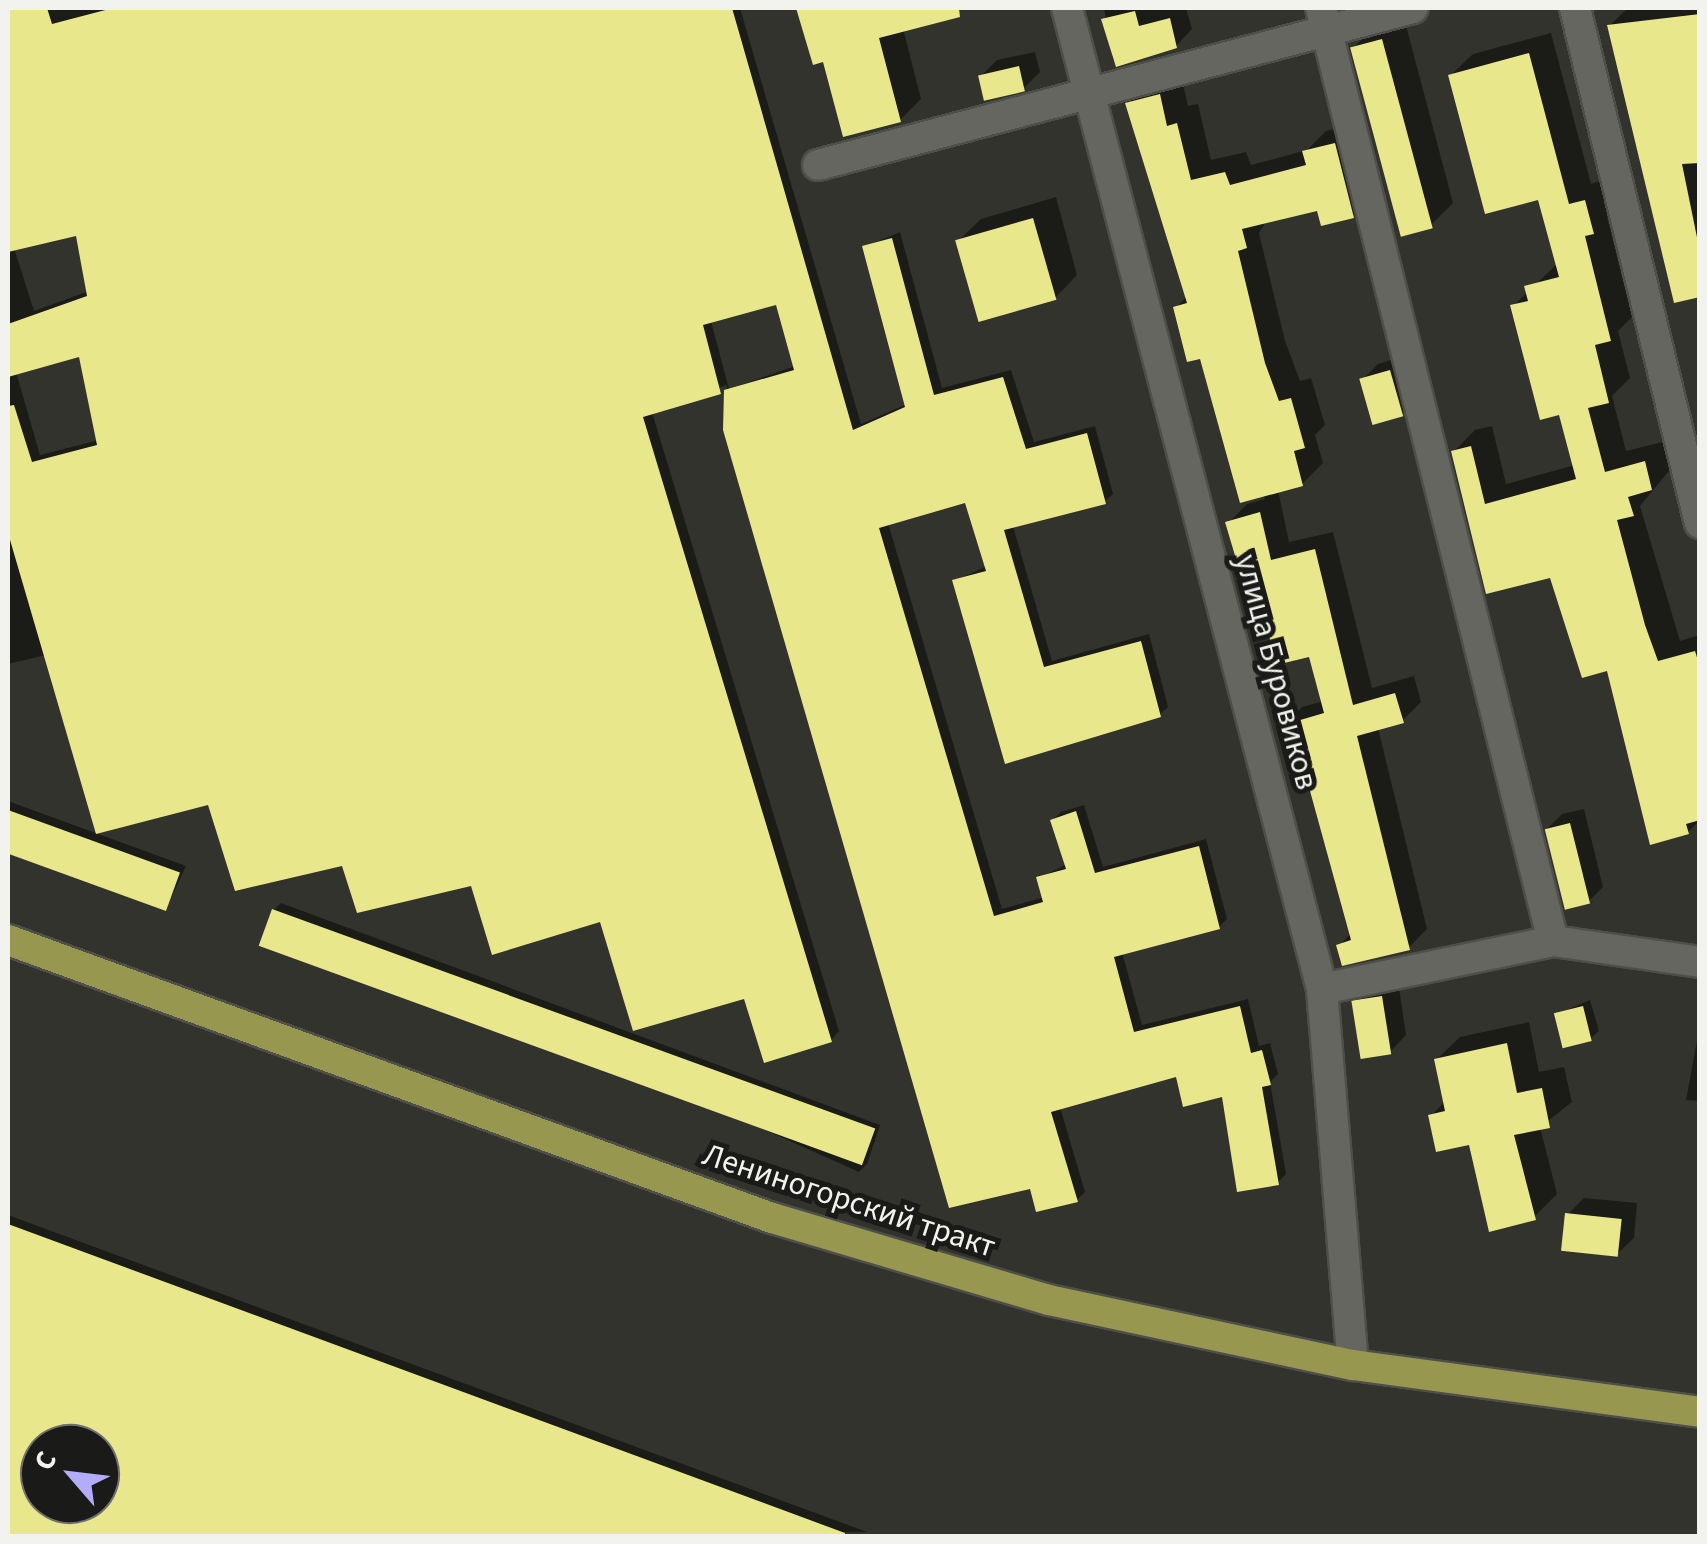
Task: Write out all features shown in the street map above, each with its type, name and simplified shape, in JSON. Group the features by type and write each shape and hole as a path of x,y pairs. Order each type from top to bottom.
{"main road":[{"name":"Лениногорский тракт","path":"8,940 772,1218 1049,1300 1352,1365 1700,1412"}],"street":[{"name":"улица Буровиков","path":"1068,8 1322,989 1352,1365"},
{"path":"818,165 1088,90 1324,18 1413,8"},
{"path":"1576,8 1694,475 1700,522"},
{"path":"1324,18 1553,940"},
{"path":"1322,989 1553,940 1700,962"}],"building":[{"path":"8,8 47,8 52,24 113,8 732,8 853,430 905,407 862,246 892,238 934,395 1003,377 1026,449 1087,433 1106,504 1004,530 1044,667 1141,641 1161,717 1005,764 952,580 986,571 965,503 879,528 994,916 1043,902 1036,877 1066,869 1050,820 1076,811 1095,873 1199,846 1220,929 1114,957 1134,1032 1240,1006 1251,1053 1262,1050 1271,1085 1262,1087 1279,1185 1237,1192 1222,1097 1183,1107 1176,1077 1051,1112 1078,1202 1036,1212 1030,1189 949,1208 723,430 724,390 794,370 776,305 703,325 721,394 643,417 832,1042 764,1063 744,999 633,1031 600,922 492,955 471,886 357,913 342,866 235,891 208,805 96,834 8,533 8,406 14,405 32,462 97,445 79,357 8,377 8,324 87,296 76,236 8,252"},
{"path":"796,8 959,8 960,17 879,38 901,122 843,137 823,62 813,65"},
{"path":"1135,11 1139,26 1170,18 1177,48 1116,67 1101,19"},
{"path":"1700,14 1700,163 1682,164 1700,252 1700,297 1674,303 1607,25"},
{"path":"1382,39 1433,228 1401,237 1350,48"},
{"path":"1529,53 1569,204 1585,200 1594,234 1585,236 1611,341 1595,345 1609,403 1588,408 1605,472 1645,461 1652,490 1628,497 1634,516 1617,520 1645,625 1658,661 1695,651 1700,667 1700,820 1686,824 1689,834 1650,845 1607,671 1582,678 1550,578 1486,594 1451,451 1471,446 1485,504 1576,479 1559,415 1540,420 1510,305 1528,301 1524,286 1559,277 1538,200 1485,214 1448,75"},
{"path":"1019,66 1025,91 984,101 978,75"},
{"path":"1160,94 1167,126 1177,123 1191,180 1225,172 1230,185 1306,165 1302,151 1335,143 1354,218 1321,226 1317,211 1242,229 1247,248 1238,251 1265,363 1279,401 1291,398 1305,448 1294,451 1303,486 1240,503 1200,359 1187,362 1173,307 1187,303 1125,103"},
{"path":"1033,218 1056,300 979,322 955,240"},
{"path":"1390,370 1403,416 1372,425 1359,379"},
{"path":"1260,512 1271,560 1315,549 1353,705 1395,693 1404,723 1357,736 1410,950 1342,966 1336,945 1351,940 1307,780 1296,783 1280,726 1324,713 1309,657 1276,665 1252,565 1239,569 1225,522"},
{"path":"8,810 180,873 166,911 8,854"},
{"path":"1570,823 1590,904 1565,910 1545,829"},
{"path":"272,909 875,1129 862,1165 259,946"},
{"path":"1382,996 1391,1054 1361,1059 1351,1001"},
{"path":"1583,1006 1592,1041 1563,1048 1554,1013"},
{"path":"1507,1043 1517,1093 1542,1088 1550,1128 1514,1135 1536,1220 1489,1232 1469,1145 1436,1152 1428,1115 1445,1111 1434,1059"},
{"path":"1565,1213 1622,1219 1618,1257 1561,1251"},
{"path":"8,1224 845,1533 8,1536"}]}
